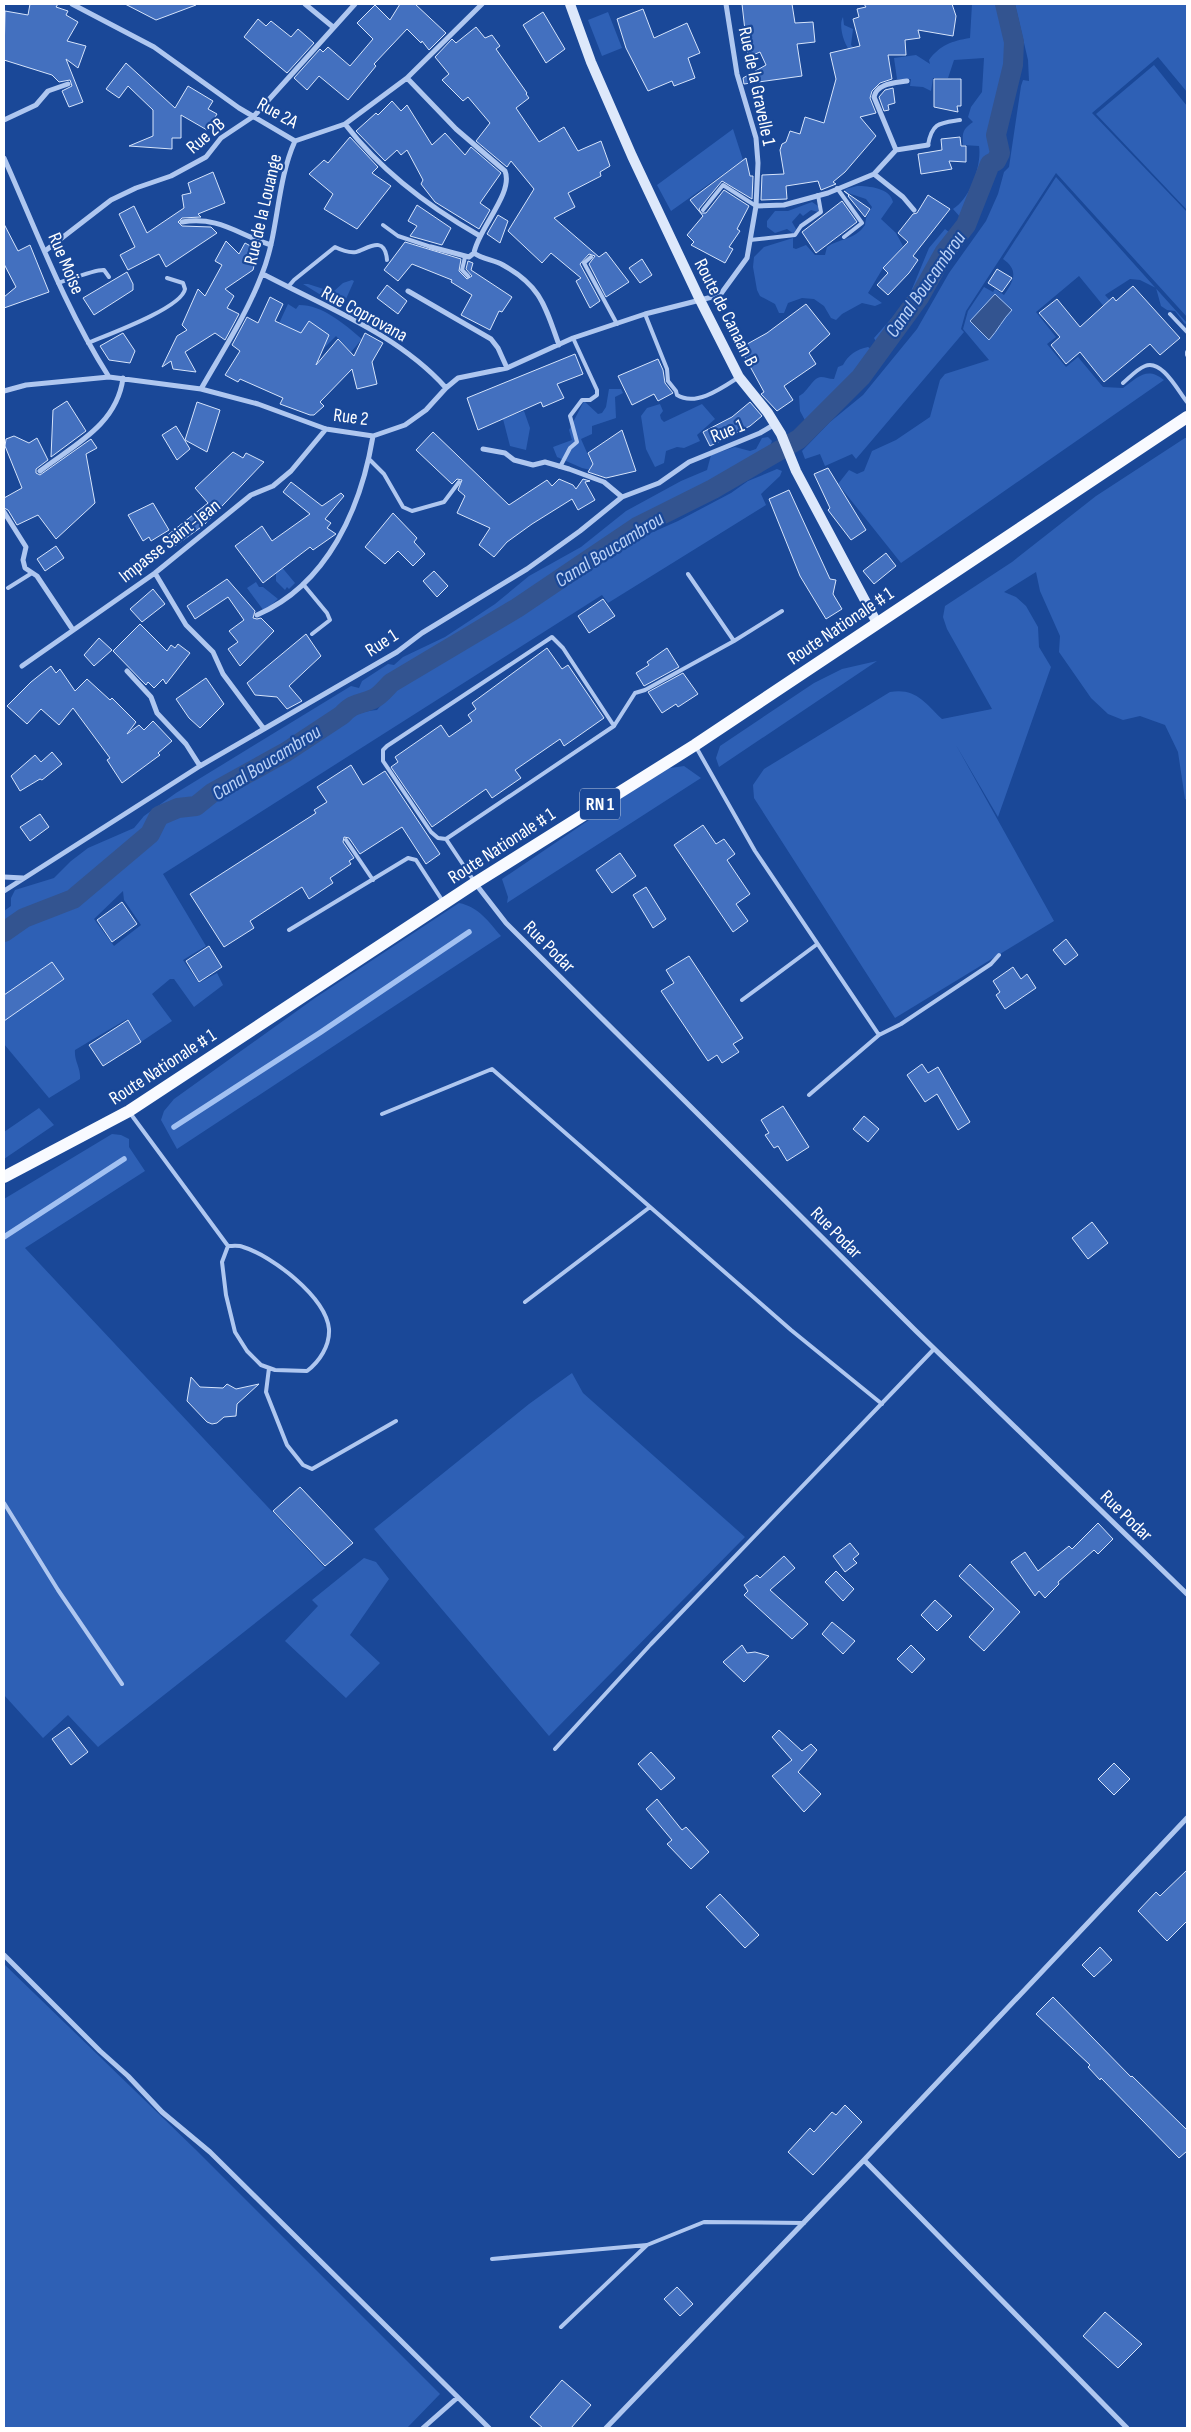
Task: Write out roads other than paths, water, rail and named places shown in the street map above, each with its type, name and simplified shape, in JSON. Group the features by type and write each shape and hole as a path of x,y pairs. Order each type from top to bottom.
{"main road":[{"name":"Route Nationale # 1","path":"4,1177 129,1111 475,883 695,745 1187,417"}],"street":[{"name":"Rue 2A","path":"72,4 154,47 254,116 295,141 345,124 407,78 482,4"},
{"path":"305,4 333,27"},
{"name":"Rue 2B","path":"46,251 111,200 136,188 172,176 206,157 221,138 254,116 355,4"},
{"name":"Route de Canaan B","path":"570,4 591,62 632,156 700,300 739,377 781,434 796,471 877,623"},
{"name":"Rue de la Gravelle 1","path":"700,300 720,295 747,258 756,206 758,163 756,138 736,74 726,4"},
{"path":"407,78 456,129 505,171 507,182 498,204 480,236 474,253"},
{"path":"896,150 874,97 877,89 882,86 907,81"},
{"path":"4,120 36,105 48,92 68,84"},
{"path":"345,124 357,140 400,182 452,220 480,236"},
{"name":"Rue de la Louange","path":"201,389 263,274 271,245 288,156 295,141"},
{"path":"756,206 784,205 838,188 874,174 896,150 928,145"},
{"name":"Rue Moïse","path":"4,158 46,251 58,283 88,343 109,376"},
{"path":"874,174 903,197 914,210"},
{"path":"182,222 200,219 212,221 271,245"},
{"path":"431,247 465,257 474,253 493,259 528,280 547,310 559,345"},
{"name":"Rue Coprovana","path":"263,274 387,339 429,368 446,388"},
{"path":"408,291 491,339 507,368"},
{"name":"Rue 2","path":"4,390 26,385 109,376 201,389 258,404 326,429 373,436 405,425 426,410 458,378 507,368 573,338 645,314 700,300"},
{"path":"40,471 105,422 115,406 122,378"},
{"name":"Rue 1","path":"4,891 200,766 397,652 422,632 527,568 580,531 622,497 659,483 689,462 775,424"},
{"name":"Impasse Saint-Jean","path":"22,666 154,573 250,496 274,486 291,471 326,429"},
{"path":"257,615 303,584 338,541 363,483 370,460 373,436"},
{"path":"483,449 505,453 514,460 533,465 546,462 604,482 622,497"},
{"path":"4,512 26,547 23,560 25,568 32,572 73,630"},
{"path":"154,573 186,625 213,652 223,674 264,729"},
{"path":"127,671 151,697 157,713 186,744 200,766"},
{"path":"4,877 23,878"},
{"name":"Rue Podar","path":"475,883 506,923 934,1349 1187,1594"},
{"path":"606,2428 804,2223 1187,1818"},
{"path":"4,1955 100,2051 128,2076 162,2112 210,2152 489,2428"},
{"path":"864,2160 1127,2428"},
{"path":"423,2428 457,2398"}],"lane":[{"path":"928,145 934,128 941,123 960,120"},
{"path":"703,210 723,185 756,206"},
{"path":"838,188 862,223 844,237"},
{"path":"750,240 795,236 801,226 821,212 818,195"},
{"path":"383,225 398,236 431,247"},
{"path":"288,287 335,247 344,251 356,252 376,244 382,249 386,260"},
{"path":"465,257 462,270 468,276"},
{"path":"590,257 584,263 612,311 617,324"},
{"path":"58,283 99,269 104,270 108,277"},
{"path":"88,343 153,316 182,296 185,288 183,283 167,278"},
{"path":"645,314 667,369 668,381 676,391 676,395 688,400 696,399 725,386 739,377"},
{"path":"1170,314 1187,332"},
{"path":"560,467 570,448 577,442 570,416 582,400 590,400 597,396 597,390 573,338"},
{"path":"1123,382 1145,366 1155,365 1163,370 1187,402"},
{"path":"370,460 384,474 403,507 412,511 444,502 459,482"},
{"path":"8,588 32,572"},
{"path":"688,574 734,641"},
{"path":"303,584 327,613 330,620 312,634"},
{"path":"614,726 563,648 552,638 387,746 383,750 383,762 431,832 438,838 446,839 614,726 635,693 645,690 734,641 782,611"},
{"path":"695,745 755,851 816,945 879,1034"},
{"path":"446,839 475,883"},
{"path":"346,840 373,880"},
{"path":"289,930 408,858 416,860 445,904"},
{"path":"742,1000 816,945"},
{"path":"809,1094 879,1034 901,1024 990,964 999,955"},
{"path":"382,1114 492,1069 791,1330 882,1404"},
{"path":"129,1111 228,1246"},
{"path":"524,1302 650,1207"},
{"path":"228,1246 241,1246 264,1255 295,1279 320,1305 329,1329 319,1362 307,1371 269,1368 260,1365 247,1351 235,1332 226,1295 222,1262 228,1246"},
{"path":"555,1749 651,1644 934,1349"},
{"path":"269,1368 266,1392 288,1445 302,1465 312,1469 396,1421"},
{"path":"4,1503 58,1590 122,1684"},
{"path":"492,2259 648,2245 704,2222 804,2223"},
{"path":"561,2327 648,2245"}],"waterway":[{"name":"Canal Boucambrou","path":"4,932 24,918 73,899 150,834 159,816 178,808 196,806 212,793 286,752 350,708 376,698 391,683 517,608 637,527 713,489 799,439 861,377 920,296 944,253 966,225 990,164 996,161 1000,153 996,135 1013,65 1014,42 1005,4"},
{"path":"174,1127 321,1032 469,932"},
{"path":"4,1237 124,1159"}]}
